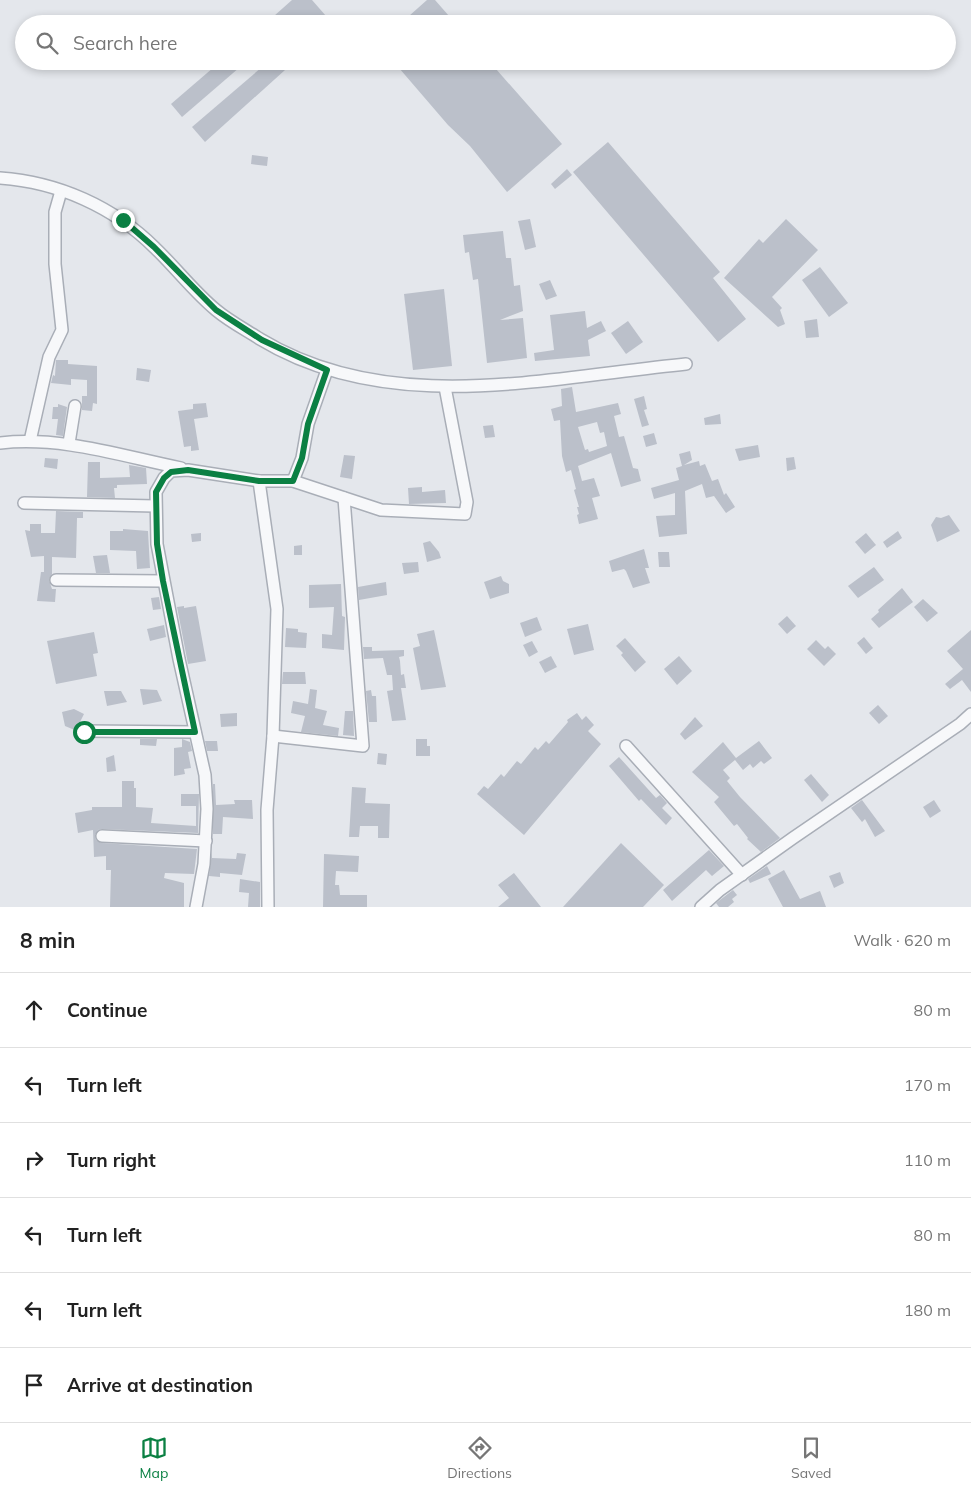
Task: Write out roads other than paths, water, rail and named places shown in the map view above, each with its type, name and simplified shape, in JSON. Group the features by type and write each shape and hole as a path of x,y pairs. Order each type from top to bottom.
{"street":[{"path":"0,178 81,196 123,220 154,247 216,310 262,340 327,370 406,385 445,387 541,381 686,364"},
{"path":"30,441 49,357 62,330 55,264 55,212 61,191"},
{"path":"293,481 302,458 308,424 327,370"},
{"path":"0,443 30,441 70,444 188,470 259,481 293,481 381,510 465,514 468,502 445,387"},
{"path":"70,444 75,406"},
{"path":"188,470 171,472 164,478 156,492 155,506 163,581 204,775 207,809 206,841 202,884 196,907"},
{"path":"259,481 277,609 273,736 267,810 268,907"},
{"path":"273,736 363,746 344,498"},
{"path":"24,503 155,506"},
{"path":"56,580 163,581"},
{"path":"701,907 742,875 960,724 971,714"},
{"path":"84,732 195,732"},
{"path":"626,746 742,875"},
{"path":"102,836 206,841"}]}
